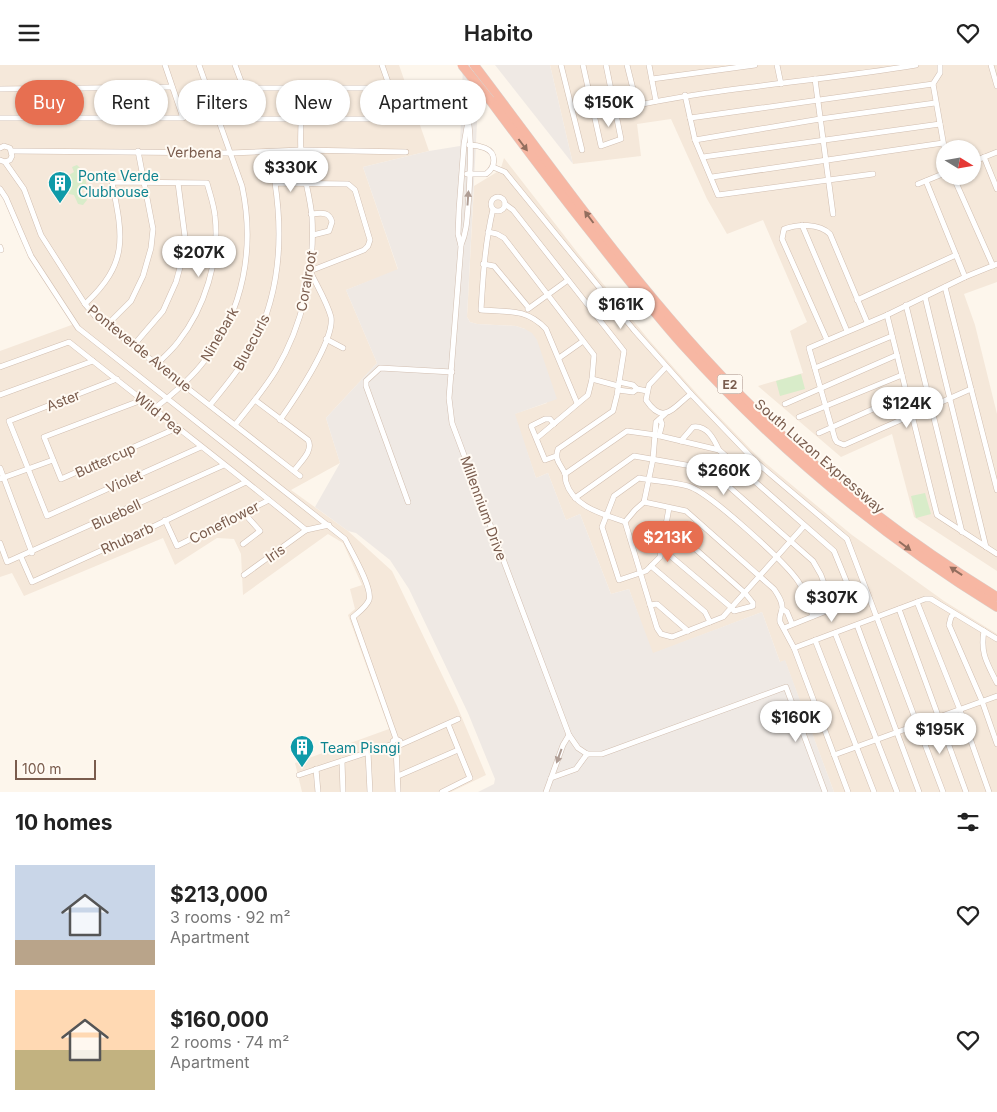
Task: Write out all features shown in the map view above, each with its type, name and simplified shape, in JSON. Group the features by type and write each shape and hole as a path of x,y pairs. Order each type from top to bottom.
{"highway":[{"name":"South Luzon Expressway","path":"462,65 633,286 681,343 765,430 878,526 945,574 997,607"},
{"name":"South Luzon Expressway","path":"473,65 631,271 686,337 746,401 840,487 923,549 997,597"}],"street":[{"path":"0,119 184,118 165,65"},
{"name":"Ninebark","path":"155,408 184,384 205,361 219,339 239,298 247,253 246,206 242,186 199,65"},
{"path":"235,65 240,80"},
{"path":"382,65 388,80"},
{"name":"Millennium Drive","path":"472,80 473,65"},
{"path":"561,65 582,150"},
{"path":"583,65 601,146 622,139 606,65"},
{"path":"627,65 637,105"},
{"path":"649,65 656,101"},
{"path":"652,79 755,65"},
{"path":"777,65 781,84"},
{"path":"868,65 869,73"},
{"path":"615,110 685,95 869,73 916,65"},
{"path":"940,65 940,73 933,85 943,140"},
{"path":"991,65 997,86"},
{"path":"815,79 833,214"},
{"path":"690,118 933,85"},
{"path":"0,89 172,87"},
{"path":"266,88 360,88"},
{"path":"685,95 695,140 718,195 873,174"},
{"path":"695,140 820,119 936,103"},
{"path":"703,157 940,124"},
{"name":"Coralroot","path":"235,425 276,370 300,317 310,271 313,235 301,150 301,125"},
{"name":"Millennium Drive","path":"467,125 464,144 458,234 461,246 449,398 452,423 569,735 578,748 587,754"},
{"name":"Millennium Drive","path":"461,246 466,234 472,145 469,125"},
{"path":"462,174 486,174 494,167 492,153 481,146 464,144"},
{"path":"712,177 936,144"},
{"name":"Verbena","path":"0,148 7,147 12,151 231,153 301,150 406,152"},
{"path":"3,161 10,160 12,151"},
{"path":"107,325 131,301 148,262 153,229 138,151"},
{"path":"981,158 997,151"},
{"path":"984,157 997,189"},
{"name":"Ponteverde Avenue","path":"3,161 24,189 41,235 85,304 95,315 300,476"},
{"path":"494,167 505,172 634,330 691,394 756,462 847,539 943,792"},
{"path":"918,184 936,177"},
{"path":"926,181 965,277"},
{"path":"280,420 306,383 326,339 331,319 310,271 364,250 370,240 355,190 352,186 342,183 307,182"},
{"name":"Bluecurls","path":"210,405 247,356 261,329 269,307 277,278 280,242 279,208 275,183 307,182"},
{"path":"85,304 106,282 116,264 120,250 120,225 112,183 207,183 215,217 215,247 210,275 202,301 193,320 178,343 157,364"},
{"path":"133,345 163,311 176,282 182,260 185,237 178,183"},
{"path":"957,185 995,265 965,277 887,315 809,348 837,443 847,445 971,389"},
{"path":"0,189 6,198 31,256 78,328 346,539 368,589 370,599 353,617 396,739 393,741 396,746 398,792"},
{"path":"578,403 546,329 539,322 524,313 481,310 483,264 493,209 491,202 494,198 501,198 505,204 513,209 624,351 613,411 558,449 556,456 559,466 565,474 566,483 575,498 584,505 625,522"},
{"path":"493,209 500,211 504,208 505,204"},
{"path":"311,214 326,213 332,222 329,231 313,235"},
{"path":"827,340 782,239 784,229 792,225 825,230 830,235 867,322"},
{"path":"802,225 847,331"},
{"path":"488,232 497,234 504,239 594,355 592,379 588,395 537,438"},
{"path":"857,300 956,255"},
{"path":"483,264 494,266 529,308"},
{"path":"524,313 568,280"},
{"path":"946,287 997,490"},
{"path":"925,297 986,547"},
{"path":"906,305 962,532"},
{"path":"887,315 937,515 997,554"},
{"path":"815,369 892,336"},
{"path":"326,339 343,348"},
{"path":"558,358 584,341"},
{"name":"Wild Pea","path":"0,367 69,342 142,400 155,408 177,428 306,530"},
{"path":"785,404 897,355"},
{"path":"0,395 93,361"},
{"path":"665,414 651,407 646,400 649,385 666,367"},
{"path":"408,502 366,386 366,381 380,368 452,371"},
{"path":"799,417 902,375"},
{"name":"Aster","path":"28,469 9,421 117,379"},
{"path":"592,379 618,386 633,385 637,389 647,391"},
{"path":"306,383 312,387"},
{"path":"625,522 644,503 657,435 656,423 691,394"},
{"path":"819,433 907,394"},
{"name":"Buttercup","path":"142,400 44,437 61,479 177,428"},
{"path":"255,400 308,440 310,445 309,451 294,471"},
{"path":"554,424 550,419 545,419 531,426 545,459 556,456"},
{"path":"681,441 692,427 696,426 711,434 719,450 834,551 854,600 784,628"},
{"path":"565,474 627,431 657,435 719,450"},
{"name":"Violet","path":"28,469 47,516 201,447"},
{"path":"575,498 634,456 709,469 790,542 806,553 821,575 833,608"},
{"path":"2,479 53,460"},
{"name":"Bluebell","path":"0,543 7,563 224,465"},
{"path":"0,468 2,479 32,553"},
{"path":"669,508 660,557 640,573 619,579 602,527 614,496 639,478 689,486 712,499 777,558 797,580 813,616"},
{"name":"Rhubarb","path":"21,557 32,582 246,482"},
{"name":"Coneflower","path":"165,520 177,546 269,500"},
{"path":"644,503 686,511 774,589 780,599 782,609 779,617 780,622 794,648 848,792"},
{"path":"243,544 260,531 244,513"},
{"path":"625,522 650,605 661,634 672,637 723,617 777,558 804,525"},
{"path":"306,530 329,525"},
{"path":"662,548 734,611 753,606 753,603 745,593 674,529 665,527"},
{"name":"Iris","path":"244,575 306,530"},
{"path":"651,566 705,612 710,622"},
{"path":"794,648 917,602 931,599 997,639"},
{"path":"917,602 960,709 989,792"},
{"path":"650,605 657,604 688,631"},
{"path":"782,609 787,612 792,624"},
{"path":"899,609 966,792"},
{"path":"954,614 949,625 982,701 997,744"},
{"path":"856,625 919,792"},
{"path":"984,631 981,645 986,661 997,683"},
{"path":"835,633 897,792"},
{"path":"816,640 874,792"},
{"path":"551,778 576,769 587,754 602,754 786,687 825,792"},
{"path":"834,755 997,696"},
{"path":"299,775 368,752 396,746 458,719"},
{"path":"442,792 470,778 448,724"},
{"path":"546,792 563,745 569,735"},
{"path":"398,776 458,750"},
{"path":"368,752 370,792"},
{"path":"342,761 343,792"},
{"path":"316,769 318,792"}],"shaded area":[{"path":"0,65 399,65 404,80 360,80 360,125 420,125 429,151 363,167 398,270 346,290 377,363 326,418 340,463 291,490 348,531 392,571 457,706 486,775 451,792 302,792 295,763 389,729 348,615 355,609 350,589 362,585 343,543 328,534 243,595 241,554 234,539 217,538 175,565 163,538 24,596 12,573 0,577 0,351 77,323 29,250 0,189"},
{"path":"463,65 480,65 479,80 462,80"},
{"path":"495,65 550,65 573,164"},
{"path":"550,65 997,65 997,282 964,294 975,325 997,414 997,571 914,517 892,434 841,457 758,386 803,373 790,331 807,322 763,220 727,234 707,199 671,119 637,124 641,156 573,164"},
{"path":"461,125 477,125 467,317 470,322 477,324 516,326 532,333 537,340 557,399 515,414 536,478 548,473 566,520 580,514 611,594 629,589 653,653 762,612 780,662 785,660 834,792 478,792 494,784 495,779 468,713 409,589 390,560 356,533 348,531 315,507 340,463 326,418 377,363 346,290 398,269 363,167 429,151 460,146"},
{"path":"504,158 649,340 699,396 758,457 852,535 944,601 997,634 997,792 834,792 785,661 780,662 762,612 652,654 629,589 611,594 580,514 566,520 548,473 536,478 514,414 547,403 525,329 516,326 477,324 470,322 467,317 474,186 497,172 501,168"}],"green space":[{"path":"77,165 83,172 87,186 85,186 82,193 87,200 83,205 78,204 74,195 69,194 67,191 71,183 67,180 67,176 74,172 72,167"},
{"path":"801,374 805,389 780,396 776,381"},
{"path":"925,493 931,514 916,518 911,496"}],"place":[{"name":"Ponte Verde Clubhouse","path":"60,204"},
{"name":"Team Pisngi","path":"302,768"}]}
